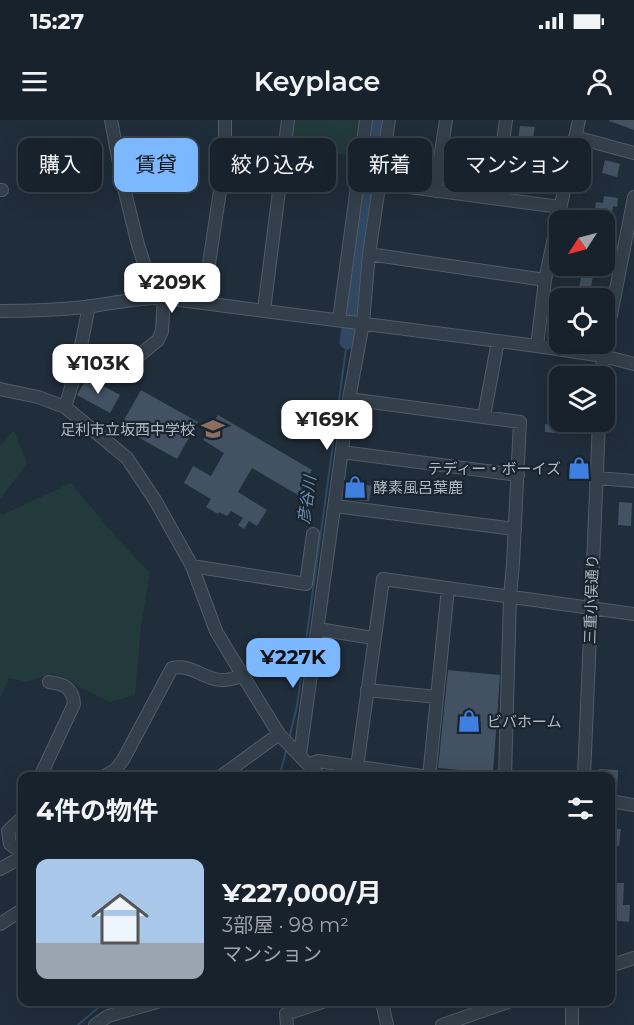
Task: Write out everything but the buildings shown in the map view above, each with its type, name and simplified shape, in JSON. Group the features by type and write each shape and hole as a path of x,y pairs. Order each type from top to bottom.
{"street":[{"path":"76,371 82,368 102,368 119,372 158,340 162,331 160,298 138,245 111,120"},
{"path":"225,120 225,138"},
{"path":"286,138 288,120"},
{"path":"297,751 318,629 349,399 351,321 366,120"},
{"path":"386,138 389,120"},
{"path":"435,191 446,120"},
{"path":"495,198 506,120"},
{"path":"537,346 545,280 579,120"},
{"path":"575,137 634,153"},
{"path":"432,191 560,207"},
{"path":"202,303 220,192"},
{"path":"264,310 279,192"},
{"path":"351,321 369,254 379,192"},
{"path":"602,366 634,197"},
{"path":"369,254 545,280"},
{"path":"0,311 43,310 160,298 537,346 603,356 634,364"},
{"path":"65,407 76,371 89,306"},
{"path":"484,416 498,341"},
{"path":"0,389 38,397 65,407 126,458 155,500 192,566 216,631 243,676 281,735 316,772"},
{"path":"349,399 520,422 510,597 505,772"},
{"name":"三重小俣通り","path":"584,772 599,432"},
{"path":"342,452 518,475"},
{"path":"597,478 634,481"},
{"path":"335,506 515,529"},
{"path":"192,566 306,584 313,534"},
{"path":"357,767 383,579 634,614"},
{"path":"430,772 448,588"},
{"path":"318,629 374,638"},
{"path":"112,772 123,760 172,668 198,671 223,680 243,676"},
{"path":"42,772 74,704 74,696 69,689 58,683 49,682"},
{"path":"367,690 437,697"},
{"path":"227,772 281,735"},
{"path":"310,764 318,760 393,772"},
{"path":"615,802 634,805"},
{"path":"18,822 8,831 10,844 18,851"},
{"path":"0,869 18,858"},
{"path":"0,924 18,913"},
{"path":"615,964 634,958"},
{"path":"95,1025 108,1016 144,1006"},
{"path":"287,1025 286,1014 310,1006"},
{"path":"382,1006 387,1025"},
{"path":"442,1025 490,1006"},
{"path":"572,1006 572,1025"}],"green space":[{"path":"291,120 363,120 361,138 348,138 348,155 336,153 336,138 289,138"},
{"path":"14,431 27,463 0,500 0,445"},
{"path":"71,483 115,536 150,573 141,627 135,695 110,702 52,673 27,682 9,678 0,698 0,513 2,515"}],"waterway":[{"name":"彦谷川","path":"347,342 377,120"},
{"name":"彦谷川","path":"289,739 297,706 347,342"},
{"name":"彦谷川","path":"280,772 287,748"},
{"name":"彦谷川","path":"78,1025 100,1006"}],"place":[{"name":"足利市立坂西中学校","path":"213,429"},
{"name":"テディー・ボーイズ","path":"579,468"},
{"name":"酵素風呂葉鹿","path":"355,487"},
{"name":"ビバホーム","path":"469,721"}]}
